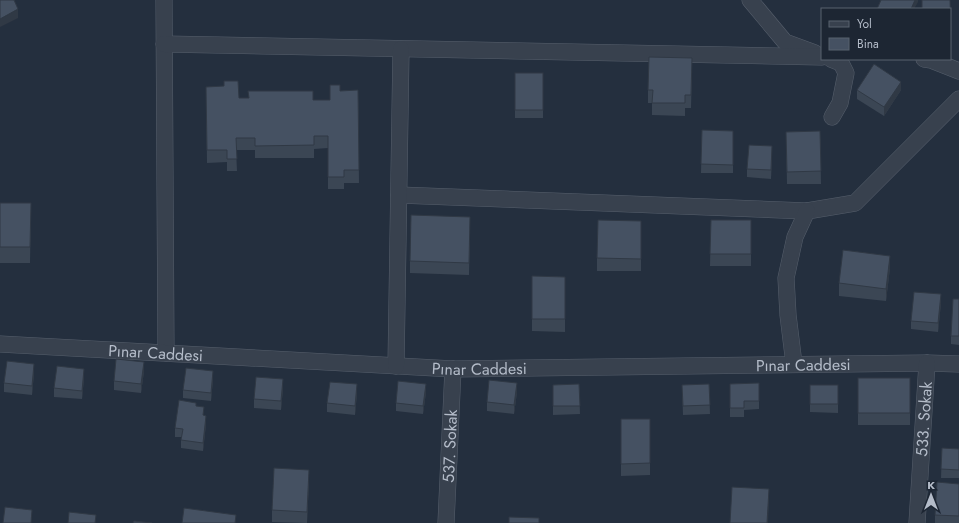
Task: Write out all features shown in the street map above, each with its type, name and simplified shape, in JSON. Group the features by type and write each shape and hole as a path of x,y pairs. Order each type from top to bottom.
{"street":[{"path":"164,0 166,354"},
{"path":"750,0 785,42 821,56"},
{"path":"164,44 821,56"},
{"path":"396,366 401,49"},
{"path":"832,117 840,103 846,73 841,63 834,60"},
{"path":"931,60 959,71"},
{"path":"399,195 807,211 855,203 959,100"},
{"path":"794,364 788,315 786,278 795,237 807,211"},
{"name":"Pınar Caddesi","path":"0,344 453,369 794,364 959,364"},
{"name":"533. Sokak","path":"917,523 927,363"},
{"name":"537. Sokak","path":"446,523 453,369"}],"building":[{"path":"0,0 14,0 18,9 0,19"},
{"path":"881,0 915,0 911,8 877,8"},
{"path":"922,0 950,0 950,8 922,8"},
{"path":"649,57 692,58 691,95 685,95 685,103 652,103 653,90 648,90"},
{"path":"874,64 901,82 884,107 857,90"},
{"path":"515,73 543,73 543,110 515,110"},
{"path":"224,81 238,81 239,98 249,98 248,91 313,91 313,100 330,100 330,85 340,85 340,91 358,90 359,170 344,170 344,177 328,177 328,136 314,136 314,145 255,146 255,138 236,138 237,159 227,159 227,150 207,150 206,87 224,86"},
{"path":"702,130 733,131 733,165 701,164"},
{"path":"820,131 821,171 787,172 786,132"},
{"path":"749,145 772,146 771,170 747,169"},
{"path":"0,203 31,203 30,247 0,247"},
{"path":"411,215 470,217 469,263 410,261"},
{"path":"598,220 641,221 641,259 597,258"},
{"path":"711,220 751,220 751,254 710,254"},
{"path":"843,250 890,256 886,289 839,283"},
{"path":"532,276 565,277 565,319 532,319"},
{"path":"914,292 941,294 938,323 911,321"},
{"path":"953,299 959,299 959,336 951,336"},
{"path":"116,359 144,362 141,384 114,381"},
{"path":"7,361 34,364 32,386 4,383"},
{"path":"57,366 84,369 82,391 54,388"},
{"path":"186,368 213,371 211,393 183,390"},
{"path":"256,377 283,379 281,401 254,399"},
{"path":"858,378 910,378 910,413 858,413"},
{"path":"489,380 517,383 514,405 487,402"},
{"path":"398,381 426,384 423,406 396,403"},
{"path":"330,382 357,384 355,406 327,403"},
{"path":"759,383 759,401 744,401 744,408 730,408 730,384"},
{"path":"579,384 580,406 553,406 553,385"},
{"path":"709,384 710,405 683,406 682,385"},
{"path":"810,385 838,385 838,404 810,404"},
{"path":"179,400 196,403 196,406 204,407 203,415 206,416 203,443 181,440 183,429 175,428"},
{"path":"621,419 650,419 650,463 621,464"},
{"path":"942,448 959,449 959,470 941,469"},
{"path":"274,468 309,470 307,512 272,510"},
{"path":"937,482 959,484 959,516 935,515"},
{"path":"732,487 769,489 767,523 730,523"},
{"path":"5,507 32,510 31,523 3,523"},
{"path":"184,508 236,515 235,523 182,523"},
{"path":"69,512 96,515 95,523 68,523"},
{"path":"509,517 539,518 539,523 509,523"},
{"path":"134,521 152,523 133,523"}]}
